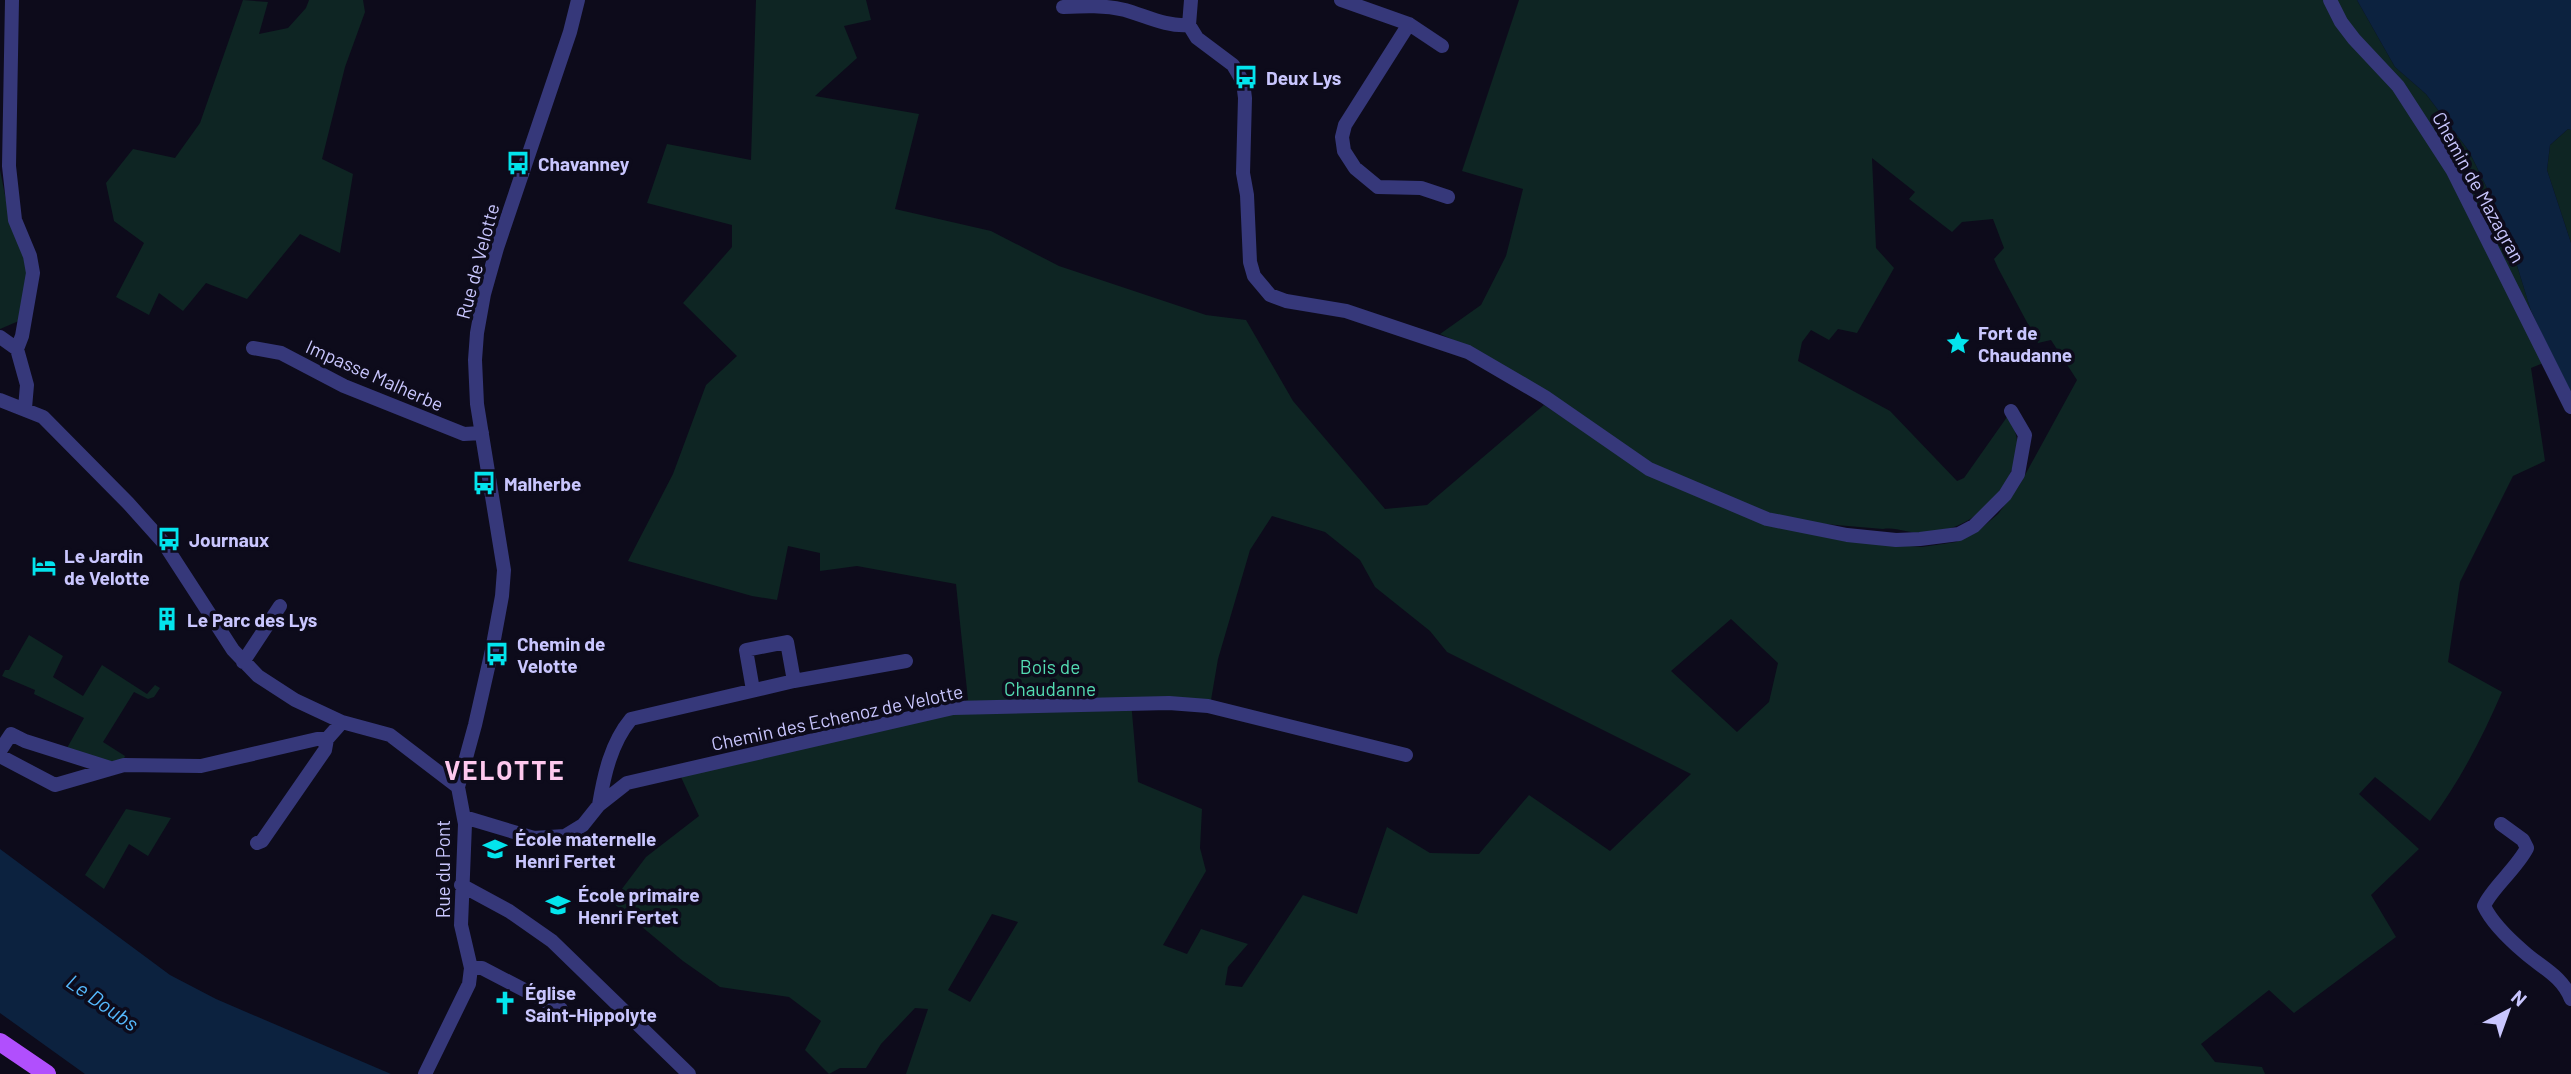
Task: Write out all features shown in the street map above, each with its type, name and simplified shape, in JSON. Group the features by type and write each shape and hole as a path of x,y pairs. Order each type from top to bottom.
{"main road":[{"path":"0,1042 47,1074"}],"street":[{"path":"12,0 8,124 11,198 15,220 30,256 33,272 22,336 17,349 27,384 25,408"},
{"name":"Rue de Velotte","path":"458,787 492,649 504,570 477,404 475,360 484,294 578,0"},
{"path":"1191,0 1189,25 1197,38 1233,65 1243,82 1243,173 1247,195 1250,262 1254,276 1269,295 1286,301 1346,310 1468,352 1545,397 1649,469 1767,519 1847,535 1896,540 1920,539 1959,534 1974,526 2005,495 2018,474 2025,435 2011,411"},
{"path":"1341,0 1409,24 1442,46"},
{"name":"Chemin de Mazagran","path":"2330,0 2341,22 2354,39 2398,86 2453,171 2571,407"},
{"path":"1063,7 1094,5 1122,9 1174,26 1189,25"},
{"path":"1409,24 1345,125 1342,137 1344,151 1355,168 1378,187 1421,188 1448,197"},
{"path":"0,337 17,349"},
{"name":"Impasse Malherbe","path":"253,348 281,353 344,386 464,434 482,433"},
{"path":"0,400 25,408 54,426 158,536 243,662 295,700 342,722 390,735 458,787"},
{"path":"243,662 280,606"},
{"path":"753,690 746,650 787,642 794,681"},
{"path":"599,805 604,774 622,730 631,719 794,681 906,661"},
{"name":"Chemin des Echenoz de Velotte","path":"464,817 534,838 549,839 573,833 599,805 626,783 953,708 1169,703 1208,706 1406,755"},
{"path":"257,843 262,841 325,750 327,740 342,722"},
{"path":"110,768 24,741 11,734 0,753 55,785 124,765 201,766 317,739 327,740"},
{"name":"Rue du Pont","path":"458,787 464,817 461,925 471,968"},
{"path":"2501,824 2523,840 2527,848 2484,906 2494,921 2525,953 2555,975 2571,999"},
{"path":"461,885 509,911 552,941 689,1074"},
{"path":"426,1071 469,984 471,968 482,968 561,1009"}],"green space":[{"path":"243,0 268,2 259,34 288,28 306,8 309,0 363,0 365,12 345,67 322,159 353,174 340,253 300,234 247,299 206,283 183,311 159,293 149,315 116,297 144,243 114,221 106,183 133,149 175,158 200,123"},
{"name":"Bois de Chaudanne","path":"756,0 866,0 871,20 844,26 857,58 815,96 919,114 895,209 991,231 1059,266 1206,315 1246,320 1293,401 1385,509 1427,505 1544,405 1651,476 1768,525 1845,541 1922,547 1956,542 1978,531 1998,514 2019,486 2077,380 2051,340 2038,343 1998,268 1994,259 2004,248 1993,219 1962,222 1952,232 1909,199 1915,192 1872,158 1876,248 1894,268 1857,333 1838,329 1829,340 1811,330 1802,342 1798,361 1890,411 1957,481 1964,478 2007,417 2017,438 2012,470 1996,496 1973,517 1960,524 1944,530 1920,533 1767,519 1649,469 1552,397 1476,350 1440,334 1481,305 1506,256 1523,189 1462,171 1519,0 2357,0 2395,67 2426,94 2469,151 2504,223 2531,311 2553,359 2531,368 2545,461 2513,476 2460,582 2448,662 2502,692 2470,759 2430,821 2375,777 2359,794 2419,849 2371,895 2396,937 2294,1013 2269,990 2201,1044 2215,1062 2262,1067 2265,1074 906,1074 928,1009 915,1008 881,1044 866,1068 840,1068 829,1074 805,1050 821,1021 789,997 720,987 683,961 612,902 646,857 699,816 681,777 828,740 869,733 968,700 956,584 857,566 820,571 820,553 788,546 777,600 752,596 628,561 673,474 706,385 737,356 683,303 732,247 732,225 647,203 667,144 751,160","holes":["1272,516 1325,532 1360,560 1375,587 1430,631 1447,652 1691,774 1610,851 1529,795 1479,854 1430,853 1387,827 1357,914 1303,895 1242,987 1225,985 1228,967 1248,944 1201,929 1187,954 1163,945 1206,871 1200,848 1202,809 1138,782 1131,701 1211,700 1218,659 1250,550","1731,619 1778,663 1769,702 1737,732 1671,671","992,914 1018,922 970,1002 948,990"]},
{"path":"2568,129 2571,130 2571,243 2547,170 2550,145"},
{"path":"0,170 11,225 28,272 21,320 0,329"},
{"path":"29,635 63,656 53,677 83,696 102,665 147,694 155,685 160,688 154,697 148,699 134,692 103,742 125,756 123,761 107,761 67,748 84,718 34,694 35,690 2,676 5,670 9,670"},
{"path":"126,809 171,818 148,856 129,844 104,889 85,875"}],"water":[{"path":"2357,0 2571,0 2571,130 2568,129 2550,145 2547,170 2571,243 2571,396 2531,311 2504,223 2469,151 2426,94 2395,67"},
{"name":"Le Doubs","path":"0,849 170,975 216,999 391,1074 85,1074 0,1013"}],"place":[{"name":"Deux Lys","path":"1246,77"},
{"name":"Chavanney","path":"518,163"},
{"name":"Fort de Chaudanne","path":"1958,343"},
{"name":"Malherbe","path":"484,483"},
{"name":"Journaux","path":"169,539"},
{"name":"Le Jardin de Velotte","path":"44,566"},
{"name":"Le Parc des Lys","path":"167,619"},
{"name":"Chemin de Velotte","path":"497,654"},
{"name":"École maternelle Henri Fertet","path":"495,849"},
{"name":"École primaire Henri Fertet","path":"558,905"},
{"name":"Église Saint-Hippolyte","path":"505,1003"}],"district":[{"name":"VELOTTE","path":"505,769"}]}
